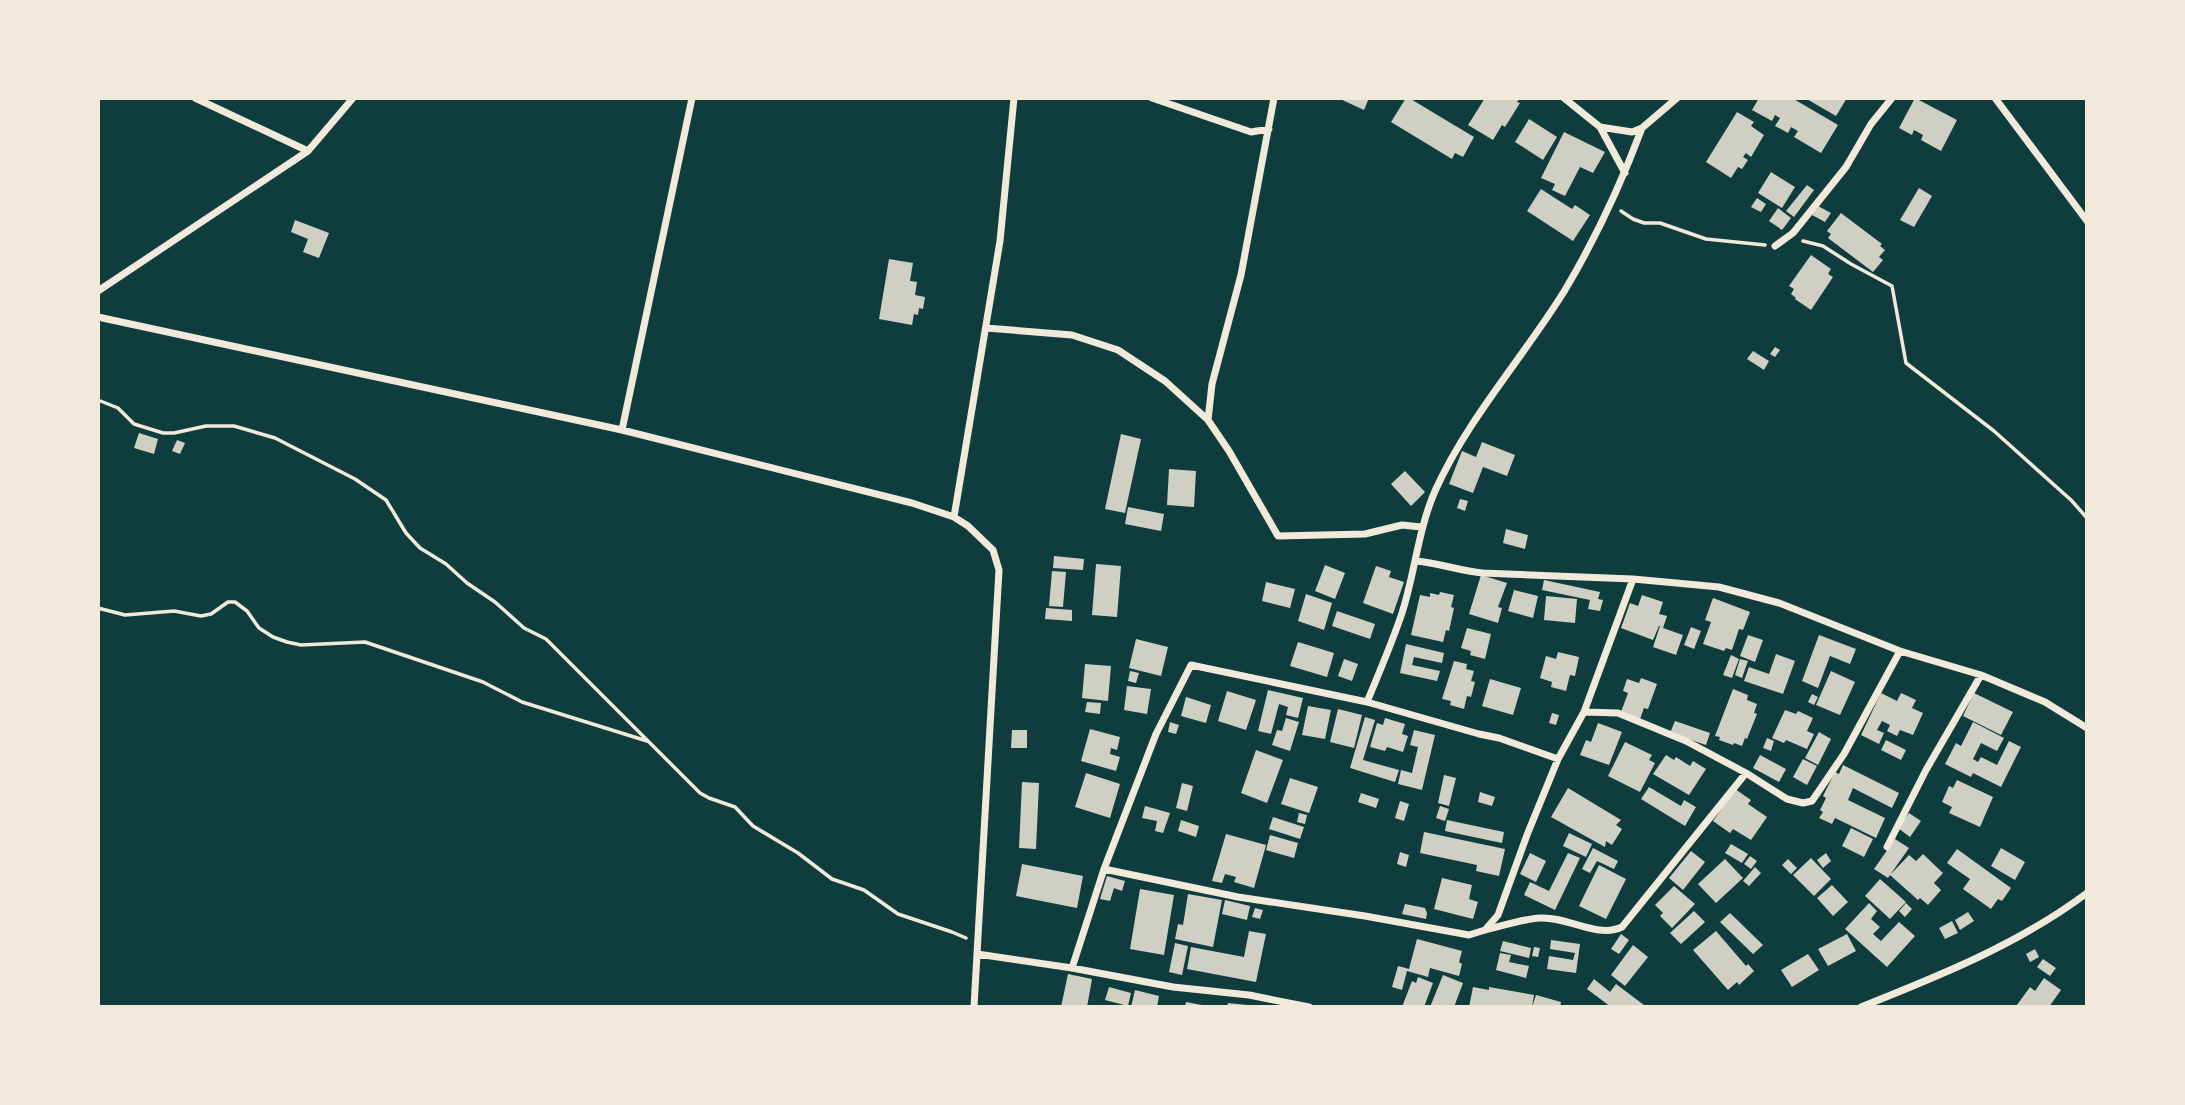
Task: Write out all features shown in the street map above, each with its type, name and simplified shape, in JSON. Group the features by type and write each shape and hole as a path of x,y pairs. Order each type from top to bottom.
{"street":[{"path":"195,98 308,151"},
{"path":"98,291 308,151 353,98"},
{"path":"622,430 692,98"},
{"path":"954,517 1000,241 1014,98"},
{"path":"1152,98 1251,132 1269,129"},
{"path":"1208,420 1212,384 1241,275 1274,98"},
{"path":"1564,98 1600,127 1625,173"},
{"path":"1600,127 1632,132 1642,128 1677,98"},
{"path":"1774,246 1793,233 1846,167 1871,124 1892,98"},
{"path":"1995,98 2087,221"},
{"path":"1367,702 1402,613 1416,561 1421,527 1435,490 1465,435 1564,291 1606,217 1642,128"},
{"path":"98,317 622,430 912,503 954,517 968,526 993,550 999,570 974,1007"},
{"path":"986,328 1072,335 1118,350 1165,381 1208,420 1278,536 1366,534 1402,526 1421,527"},
{"path":"1416,561 1464,571 1505,575 1633,579 1718,586 1779,603 1900,650 1981,675 2045,702 2087,727"},
{"path":"1486,930 1498,915 1558,759 1584,712 1633,579"},
{"path":"1584,712 1618,713 1686,741 1787,799 1803,803 1812,801 1844,754 1900,650"},
{"path":"1072,968 1104,869 1156,734 1191,665 1367,702 1499,738 1558,759"},
{"path":"1887,847 1926,770 1981,675"},
{"path":"1104,869 1238,897 1365,915 1469,935 1541,918 1614,930 1622,927 1745,773"},
{"path":"1861,1007 1946,973 2059,914 2087,893"},
{"path":"977,954 1173,987 1249,995 1309,1007"}],"path":[{"path":"1611,204 1633,219 1644,223 1660,223 1706,239 1774,246 1807,240 1823,246 1892,286 1906,363 1994,431 2071,500 2087,518"},
{"path":"98,400 118,408 134,424 163,433 206,426 234,426 275,438 370,488 386,500 405,533 420,548 446,564 524,628 546,639 700,793 735,807 753,826 798,853 832,879 864,890 898,914 971,940 977,954"},
{"path":"98,608 125,615 174,611 201,616 211,614 228,602 235,602 247,611 259,628 287,642 301,645 365,642 483,682 522,702 649,741"}],"building":[{"path":"1338,98 1369,98 1364,110"},
{"path":"1406,98 1474,137 1463,157 1455,153 1452,159 1391,122"},
{"path":"1485,98 1520,98 1517,102 1520,103 1505,127 1502,125 1493,140 1468,125"},
{"path":"1759,98 1792,98 1838,125 1821,153 1794,137 1798,131 1791,127 1788,133 1775,126 1780,118 1775,115 1772,121 1752,110"},
{"path":"1805,98 1847,98 1836,116"},
{"path":"1915,98 1957,120 1941,151 1921,140 1923,135 1914,130 1912,135 1899,128"},
{"path":"1737,112 1754,122 1751,126 1764,135 1751,157 1746,153 1743,157 1748,160 1742,169 1738,167 1731,178 1706,162"},
{"path":"1529,119 1557,137 1543,160 1515,142"},
{"path":"1564,132 1605,152 1593,173 1580,167 1565,196 1552,190 1555,184 1541,178"},
{"path":"1771,172 1795,187 1782,208 1758,193"},
{"path":"1807,185 1814,190 1794,217 1786,211"},
{"path":"1919,188 1932,196 1914,227 1900,220"},
{"path":"1541,189 1572,209 1575,205 1590,215 1573,241 1527,211"},
{"path":"1757,198 1766,204 1761,212 1751,207"},
{"path":"1818,206 1831,213 1825,222 1812,215"},
{"path":"1778,208 1791,218 1782,230 1769,221"},
{"path":"1841,213 1882,244 1880,246 1885,250 1879,257 1883,260 1873,272 1828,238 1831,234 1827,231"},
{"path":"295,220 329,233 319,258 303,252 308,239 291,232"},
{"path":"1811,255 1831,269 1828,274 1833,277 1811,310 1795,299 1791,294 1794,289 1789,286"},
{"path":"889,259 913,263 910,281 917,282 915,295 925,297 923,309 919,308 918,315 914,314 912,325 879,319"},
{"path":"1775,347 1780,350 1775,357 1770,354"},
{"path":"1753,351 1769,361 1764,370 1747,359"},
{"path":"139,433 158,439 154,454 134,448"},
{"path":"1121,434 1141,439 1125,513 1105,509"},
{"path":"177,440 185,443 180,454 172,451"},
{"path":"1482,442 1515,455 1507,476 1483,467 1473,493 1449,484 1462,451 1476,457"},
{"path":"1169,469 1196,471 1194,507 1167,505"},
{"path":"1405,471 1425,492 1411,506 1391,484"},
{"path":"1460,499 1468,501 1465,511 1457,508"},
{"path":"1128,507 1164,514 1161,531 1125,524"},
{"path":"1506,529 1528,535 1525,549 1503,543"},
{"path":"1054,556 1084,559 1083,570 1053,568"},
{"path":"1096,564 1121,566 1117,617 1092,615"},
{"path":"1325,565 1345,573 1335,599 1315,591"},
{"path":"1376,566 1391,571 1389,577 1404,582 1393,614 1363,603"},
{"path":"1052,571 1066,572 1063,607 1049,606"},
{"path":"1481,575 1507,583 1498,607 1502,608 1498,623 1469,614"},
{"path":"1544,580 1600,592 1598,599 1603,600 1600,611 1588,609 1590,600 1542,590"},
{"path":"1266,582 1295,589 1290,608 1262,601"},
{"path":"1514,590 1538,596 1533,618 1508,611"},
{"path":"1440,592 1454,595 1449,631 1446,630 1443,642 1411,635 1420,595 1430,597 1430,593 1439,595"},
{"path":"1306,594 1332,603 1324,630 1298,621"},
{"path":"1642,595 1663,602 1659,614 1667,616 1663,628 1683,635 1676,655 1653,647 1660,626 1653,640 1621,628 1630,603 1638,606"},
{"path":"1546,596 1577,599 1575,623 1544,620"},
{"path":"1713,598 1750,612 1743,630 1739,629 1732,650 1726,648 1724,651 1703,644 1711,622 1705,620"},
{"path":"1046,608 1072,610 1072,621 1045,619"},
{"path":"1337,611 1375,624 1370,639 1332,626"},
{"path":"1691,627 1701,631 1694,649 1684,645"},
{"path":"1467,628 1491,634 1485,659 1470,655 1471,651 1461,648"},
{"path":"1748,635 1763,640 1755,662 1740,656"},
{"path":"1819,635 1856,649 1850,664 1830,656 1818,688 1802,681"},
{"path":"1136,639 1168,647 1161,676 1129,668"},
{"path":"1298,642 1334,653 1327,677 1290,666"},
{"path":"1406,644 1444,653 1442,663 1414,657 1412,665 1440,671 1437,681 1400,673"},
{"path":"1558,652 1579,657 1575,676 1570,675 1566,691 1551,687 1552,682 1540,678 1546,656 1556,659"},
{"path":"1776,654 1795,661 1783,694 1744,681 1749,667 1769,674"},
{"path":"1731,655 1739,659 1732,678 1723,675"},
{"path":"1344,659 1358,664 1352,681 1338,676"},
{"path":"1740,659 1748,661 1742,678 1735,675"},
{"path":"1454,661 1467,664 1466,669 1474,671 1471,681 1475,682 1471,697 1467,696 1464,709 1450,705 1451,701 1442,699"},
{"path":"1085,664 1111,666 1108,701 1082,698"},
{"path":"1130,671 1139,673 1136,683 1128,681"},
{"path":"1831,671 1855,682 1840,715 1816,705"},
{"path":"1641,678 1657,684 1648,709 1644,708 1640,719 1621,712 1628,693 1623,691 1627,679 1639,683"},
{"path":"1490,679 1521,688 1513,715 1482,706"},
{"path":"1127,686 1151,689 1147,714 1124,710"},
{"path":"1733,689 1748,695 1747,700 1757,704 1754,713 1757,714 1742,746 1719,740 1720,737 1715,736"},
{"path":"1268,690 1303,698 1298,718 1286,715 1288,707 1279,704 1271,734 1258,731"},
{"path":"1227,691 1256,700 1246,730 1218,721"},
{"path":"1881,693 1897,701 1901,693 1916,700 1912,708 1923,713 1913,735 1900,730 1897,736 1887,731 1890,725 1882,721 1877,730 1884,733 1879,744 1861,735"},
{"path":"1974,693 2013,712 2001,735 1963,716"},
{"path":"1812,694 1818,697 1814,705 1808,702"},
{"path":"1186,697 1211,705 1206,723 1181,716"},
{"path":"1087,702 1101,703 1100,714 1085,712"},
{"path":"1308,706 1331,710 1325,739 1302,735"},
{"path":"1338,709 1362,715 1354,748 1330,742"},
{"path":"1785,710 1796,714 1798,711 1813,718 1807,731 1814,734 1807,749 1786,740 1784,743 1772,738"},
{"path":"1552,713 1559,715 1556,725 1549,723"},
{"path":"1365,717 1375,720 1363,760 1399,770 1395,782 1350,768"},
{"path":"1286,718 1299,722 1290,751 1272,745 1277,730 1282,731"},
{"path":"1385,718 1405,724 1402,734 1408,736 1403,752 1387,747 1385,751 1370,747 1377,723 1383,725"},
{"path":"1675,721 1710,733 1706,745 1670,733"},
{"path":"1170,722 1179,725 1176,734 1168,732"},
{"path":"1973,722 2004,738 1997,751 1981,743 1973,759 1978,762 1981,757 1997,765 2009,741 2021,747 2001,787 1973,773 1971,777 1945,764 1956,743 1961,746"},
{"path":"1598,723 1622,732 1609,765 1580,755 1586,740 1591,742"},
{"path":"1090,729 1120,737 1117,750 1111,748 1110,754 1120,757 1116,771 1081,761"},
{"path":"1012,730 1027,730 1027,748 1011,748"},
{"path":"1414,730 1435,735 1422,790 1398,784 1401,770 1412,773 1418,747 1410,745"},
{"path":"1819,732 1831,739 1818,765 1805,758"},
{"path":"1767,738 1774,741 1771,751 1763,748"},
{"path":"1886,740 1906,750 1901,760 1881,750"},
{"path":"1625,742 1652,755 1649,760 1655,763 1640,792 1608,776"},
{"path":"1256,750 1283,760 1267,803 1241,793"},
{"path":"1666,755 1674,760 1676,757 1690,766 1693,761 1706,769 1689,795 1653,774"},
{"path":"1760,755 1786,769 1779,782 1753,768"},
{"path":"1803,759 1817,766 1807,785 1793,777"},
{"path":"1843,765 1899,793 1892,808 1853,788 1848,800 1885,818 1876,838 1835,818 1832,824 1819,818 1826,798 1823,796 1835,772 1839,774"},
{"path":"1086,773 1120,784 1110,818 1075,807"},
{"path":"1444,775 1456,778 1449,806 1438,803"},
{"path":"1290,778 1318,787 1309,813 1281,804"},
{"path":"1957,780 1993,797 1980,827 1949,813 1952,807 1942,802 1949,786 1953,788"},
{"path":"1022,782 1039,783 1036,849 1019,848"},
{"path":"1182,783 1193,786 1187,811 1176,808"},
{"path":"1649,787 1681,806 1684,800 1696,807 1685,826 1641,799"},
{"path":"1568,788 1621,820 1616,825 1622,829 1612,845 1606,841 1605,847 1551,817"},
{"path":"1735,789 1751,800 1748,804 1767,817 1751,840 1733,829 1730,833 1713,821"},
{"path":"1480,792 1495,797 1492,806 1478,802"},
{"path":"1361,793 1379,799 1376,808 1358,802"},
{"path":"1400,801 1409,804 1404,821 1395,818"},
{"path":"1145,806 1170,813 1163,833 1155,831 1157,821 1142,818"},
{"path":"1440,806 1449,809 1445,821 1436,818"},
{"path":"1299,813 1307,815 1305,824 1297,822"},
{"path":"1909,813 1921,821 1910,837 1898,828"},
{"path":"1273,817 1304,827 1300,839 1269,829"},
{"path":"1181,820 1199,826 1196,837 1178,831"},
{"path":"1447,820 1504,832 1502,843 1445,831"},
{"path":"1851,828 1873,839 1864,857 1842,846"},
{"path":"1424,832 1505,849 1499,876 1476,871 1477,865 1420,853"},
{"path":"1569,833 1592,844 1586,857 1563,846"},
{"path":"1226,834 1266,845 1254,888 1234,882 1236,877 1225,874 1222,883 1212,881"},
{"path":"1270,835 1298,843 1294,858 1266,850"},
{"path":"1895,839 1909,848 1888,878 1874,869"},
{"path":"1731,844 1748,854 1742,863 1725,853"},
{"path":"1593,848 1618,861 1614,869 1597,861 1590,873 1582,869"},
{"path":"2001,848 2025,862 2015,880 1991,866"},
{"path":"1957,849 2011,888 2002,901 1998,899 1991,909 1963,889 1970,879 1947,863"},
{"path":"1691,851 1705,862 1683,890 1669,878"},
{"path":"1400,852 1409,855 1406,867 1397,864"},
{"path":"1530,853 1546,861 1536,882 1520,874"},
{"path":"1568,853 1580,858 1555,910 1524,895 1530,882 1549,891"},
{"path":"1826,853 1831,861 1823,868 1817,860"},
{"path":"1923,854 1943,873 1934,883 1941,890 1928,905 1920,898 1918,900 1890,875 1909,855 1916,861"},
{"path":"1750,856 1757,861 1751,869 1744,864"},
{"path":"1811,858 1831,879 1814,896 1793,875"},
{"path":"1725,859 1743,878 1716,903 1698,884"},
{"path":"1788,859 1797,868 1791,874 1782,865"},
{"path":"1022,864 1083,876 1077,908 1016,896"},
{"path":"1599,865 1626,879 1606,919 1579,906"},
{"path":"1755,867 1761,873 1749,886 1743,881"},
{"path":"1107,876 1125,881 1122,891 1114,888 1110,901 1100,899"},
{"path":"1442,878 1472,885 1469,899 1478,902 1473,919 1434,909"},
{"path":"1880,879 1906,902 1890,919 1865,896"},
{"path":"1832,885 1848,902 1833,916 1817,898"},
{"path":"1674,886 1695,904 1672,928 1660,916 1663,913 1655,905"},
{"path":"1140,889 1174,895 1164,955 1130,949"},
{"path":"1188,894 1222,900 1213,947 1175,939 1178,924 1183,925"},
{"path":"1225,900 1250,906 1247,920 1222,914"},
{"path":"1869,903 1877,911 1871,919 1880,927 1873,934 1881,941 1899,922 1915,936 1887,967 1845,929"},
{"path":"1906,903 1912,909 1905,917 1899,911"},
{"path":"1405,904 1425,908 1426,919 1402,914"},
{"path":"1255,908 1263,910 1260,919 1252,917"},
{"path":"1694,911 1705,922 1681,944 1670,933"},
{"path":"1968,912 1974,921 1960,930 1955,920"},
{"path":"1730,913 1763,945 1753,954 1720,922"},
{"path":"1952,921 1958,933 1945,939 1939,928"},
{"path":"1249,931 1266,934 1256,982 1187,969 1191,947 1244,957"},
{"path":"1716,931 1746,966 1748,964 1754,971 1739,985 1737,982 1728,990 1693,950"},
{"path":"1621,934 1629,940 1619,954 1611,949"},
{"path":"1847,934 1856,951 1828,966 1818,949"},
{"path":"1417,939 1462,951 1459,976 1430,968 1428,977 1407,971 1402,990 1392,987 1398,966 1409,969"},
{"path":"1551,940 1580,944 1576,973 1547,969 1549,956 1573,960 1575,953 1550,949"},
{"path":"1503,941 1531,948 1529,958 1500,951"},
{"path":"1175,943 1188,946 1182,975 1169,972"},
{"path":"1633,945 1648,957 1625,986 1611,975"},
{"path":"1534,947 1540,948 1538,957 1532,956"},
{"path":"2035,949 2039,957 2030,962 2026,954"},
{"path":"1500,953 1511,955 1509,962 1529,966 1526,978 1496,970"},
{"path":"1808,954 1819,970 1792,987 1781,970"},
{"path":"2043,959 2056,968 2050,976 2037,967"},
{"path":"1068,974 1092,979 1087,1007 1061,1007"},
{"path":"1443,975 1463,983 1454,1007 1430,1007"},
{"path":"1418,977 1433,983 1424,1007 1402,1007 1412,981 1416,983"},
{"path":"2044,978 2061,990 2049,1007 2017,1005 2030,987 2035,991"},
{"path":"1594,979 1610,992 1616,984 1644,1005 1643,1007 1611,1007 1587,989"},
{"path":"1109,987 1131,993 1128,1006 1105,1000"},
{"path":"1473,987 1534,995 1532,1007 1469,1007"},
{"path":"1135,990 1159,996 1157,1007 1131,1007"},
{"path":"1536,995 1561,1002 1560,1007 1532,1007"},
{"path":"1186,1002 1207,1006 1207,1007 1185,1007"},
{"path":"1228,1003 1247,1005 1247,1007 1227,1007"}]}
